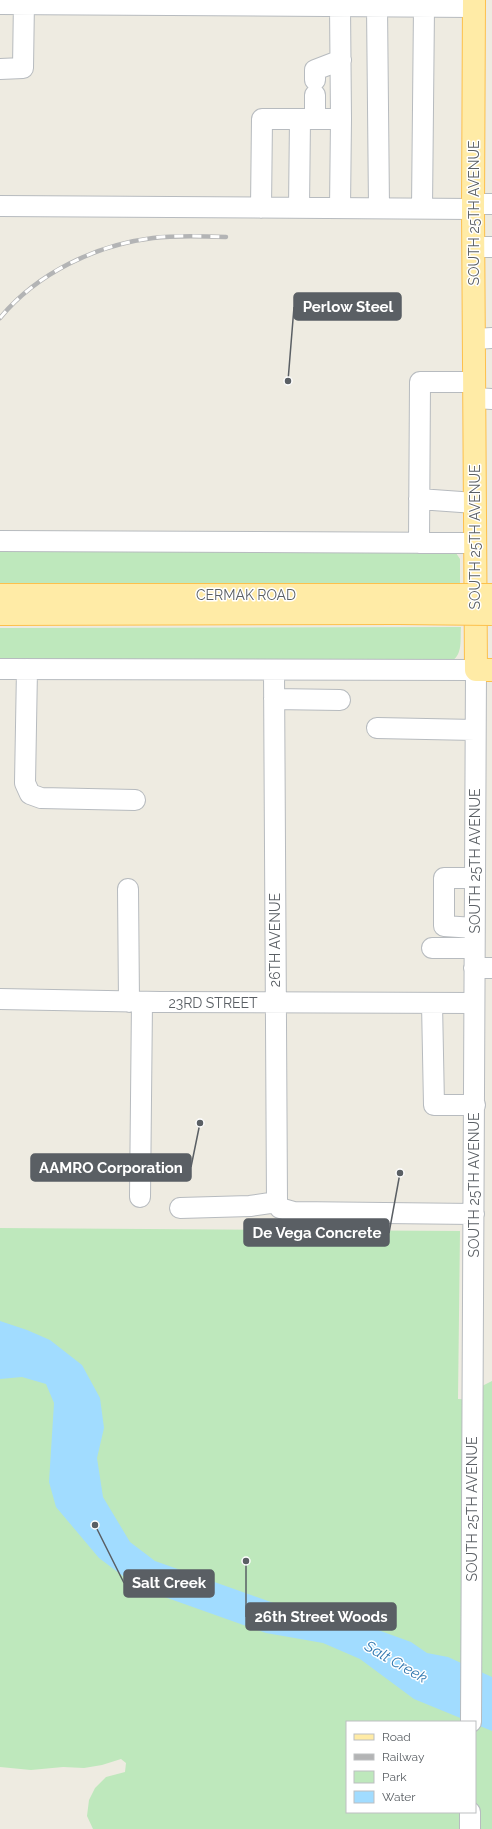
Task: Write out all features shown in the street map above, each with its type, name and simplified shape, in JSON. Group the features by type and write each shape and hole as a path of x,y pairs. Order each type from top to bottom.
{"main road":[{"name":"SOUTH 25TH AVENUE","path":"474,3 480,206 483,247 483,339 474,503 483,543 484,670"},
{"name":"CERMAK ROAD","path":"0,595 29,605"},
{"name":"CERMAK ROAD","path":"0,614 29,605 399,604 492,595"},
{"name":"CERMAK ROAD","path":"399,604 492,614"}],"street":[{"path":"0,69 23,68 24,2"},
{"path":"0,4 24,2 95,2 377,6 474,3"},
{"path":"422,208 423,4"},
{"path":"340,6 340,208"},
{"path":"377,6 379,208"},
{"path":"299,208 308,119 315,88 315,70 341,60"},
{"path":"261,208 262,119 341,119"},
{"path":"0,206 422,208 480,206"},
{"path":"419,543 420,382 480,393"},
{"path":"419,499 474,503"},
{"path":"0,541 483,543"},
{"path":"0,669 274,671 484,670"},
{"path":"27,669 25,783 30,794 41,798 135,800"},
{"name":"SOUTH 25TH AVENUE","path":"471,1721 474,1214 480,1100 474,1003 483,968 474,948 475,730 484,670"},
{"name":"26TH AVENUE","path":"274,671 278,1205"},
{"path":"274,699 340,700"},
{"path":"377,728 475,730"},
{"path":"474,878 444,878 444,926 474,928"},
{"path":"128,889 135,1002 140,1197"},
{"path":"432,948 474,948"},
{"name":"23RD STREET","path":"0,999 135,1002 474,1003"},
{"path":"432,1003 434,1105 480,1100"},
{"path":"180,1208 278,1205 294,1212 474,1214"},
{"path":"470,1813 470,1829"}],"green space":[{"path":"0,549 456,553 460,559 460,584 0,585"},
{"path":"461,627 461,641 458,654 452,661 0,663 0,628"},
{"path":"0,1228 460,1231 458,1399 481,1400 482,1386 492,1381 492,1829 93,1829 87,1816 89,1800 95,1788 106,1777 125,1772 126,1763 121,1759 102,1765 84,1768 63,1767 31,1770 0,1767"}],"water":[{"name":"Salt Creek","path":"0,1321 50,1340 82,1365 100,1398 104,1428 97,1458 103,1497 130,1542 155,1561 296,1611 367,1626 411,1642 427,1653 448,1657 492,1677 492,1731 476,1724 476,1721 468,1721 414,1699 360,1659 323,1643 266,1633 159,1595 127,1579 99,1558 56,1507 49,1482 54,1403 46,1384 22,1377 0,1379"}],"railway":[{"path":"0,318 15,302 50,275 69,264 110,247 162,237 226,237"}],"place":[{"name":"Perlow Steel","path":"288,381"},
{"name":"AAMRO Corporation","path":"200,1123"},
{"name":"De Vega Concrete","path":"400,1173"},
{"name":"Salt Creek","path":"95,1525"},
{"name":"26th Street Woods","path":"246,1561"}]}
